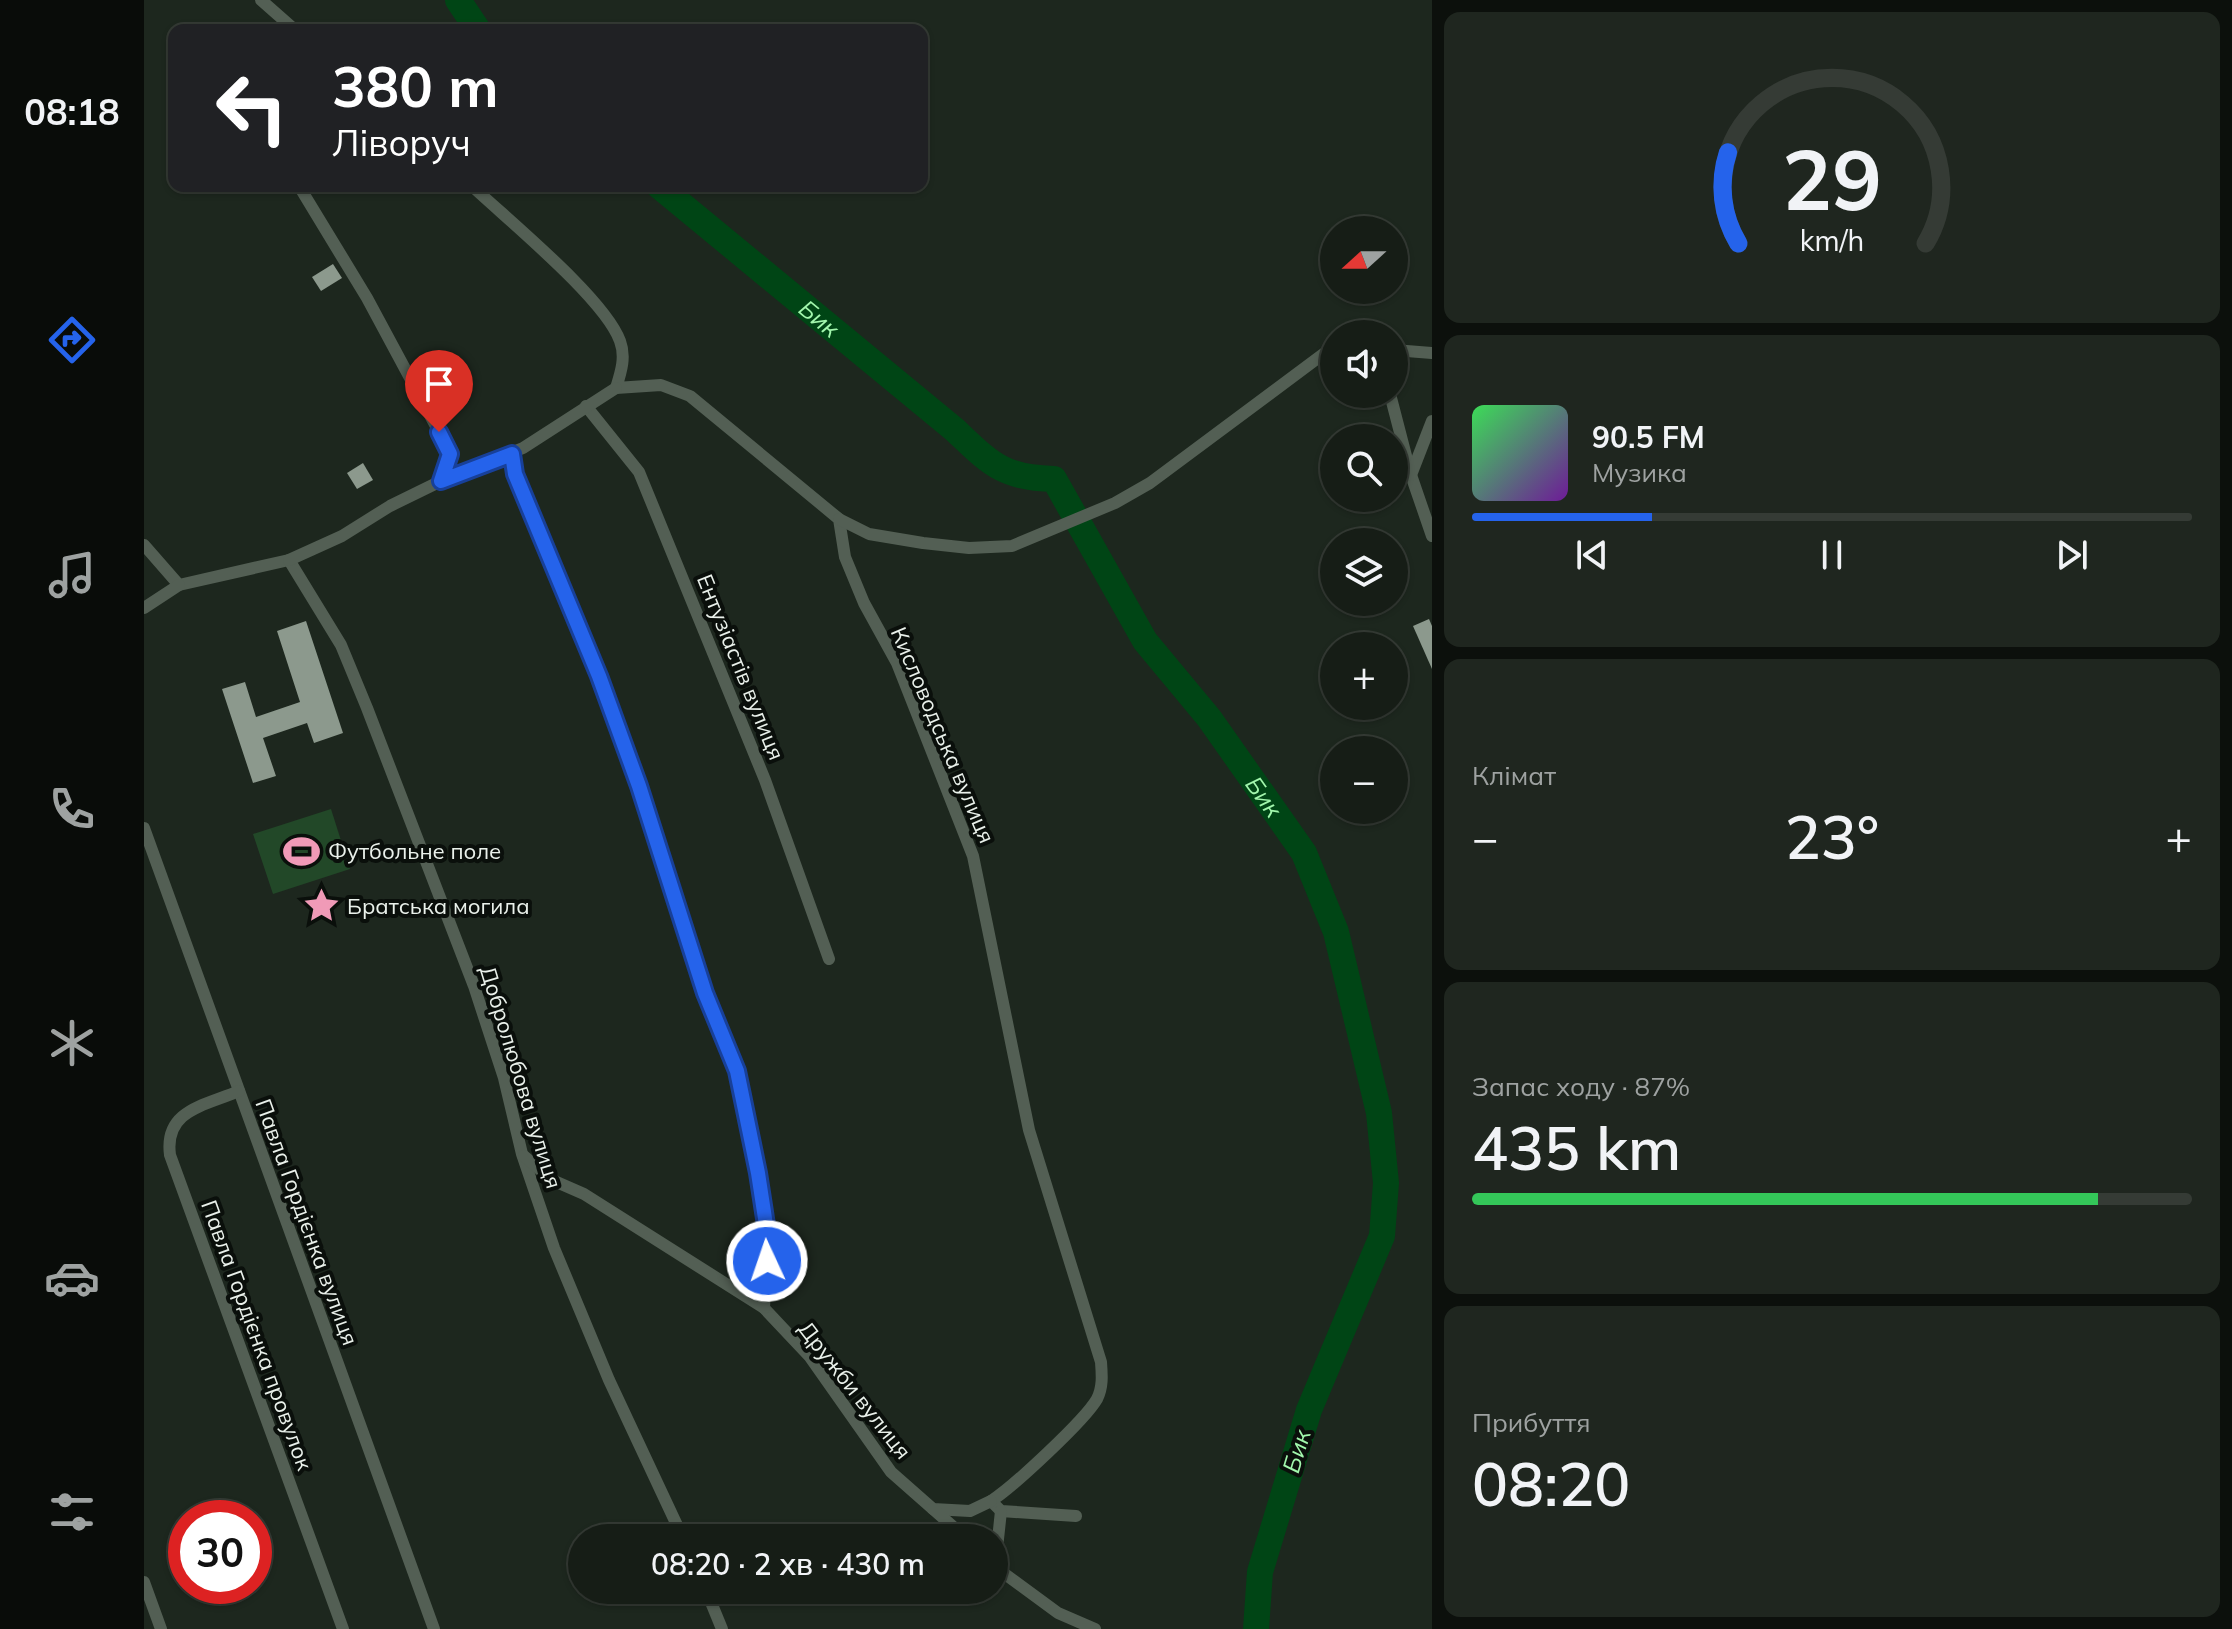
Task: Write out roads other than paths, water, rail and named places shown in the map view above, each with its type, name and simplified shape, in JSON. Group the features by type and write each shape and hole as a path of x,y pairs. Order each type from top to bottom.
{"street":[{"path":"261,0 288,24"},
{"path":"303,192 367,298 450,454 441,481"},
{"path":"478,192 603,311 621,342 623,365 616,388"},
{"path":"1408,351 1432,353"},
{"path":"144,608 179,585 289,560 342,536 390,506 441,481 512,454 616,388 661,385 690,396 839,519 869,534 969,548 1012,546 1115,503 1150,483 1320,356"},
{"name":"Ентузіастів вулиця","path":"586,406 639,472 765,780 829,959"},
{"path":"1394,408 1411,475 1432,536"},
{"path":"1411,475 1432,421"},
{"path":"512,454 515,474 599,676 639,786 705,993 737,1071 768,1238 764,1308"},
{"name":"Кисловодська вулиця","path":"839,519 845,557 864,603 897,663 973,856 1029,1130 1101,1362 1103,1382 1098,1397 1087,1413 1009,1489 991,1501"},
{"path":"144,545 179,585"},
{"name":"Добролюбова вулиця","path":"289,560 341,645 367,708 474,986 504,1078 522,1154 554,1248 609,1380 676,1524"},
{"name":"Павла Гордієнка вулиця","path":"144,828 434,1629"},
{"name":"Павла Гордієнка провулок","path":"239,1091 179,1117 168,1137 170,1155 343,1629"},
{"name":"Дружби вулиця","path":"522,1154 552,1180 584,1194 764,1308 810,1357 891,1472 950,1524"},
{"path":"933,1509 970,1511 991,1501 1001,1511 1076,1516"},
{"path":"1000,1524 1001,1511"},
{"path":"1008,1576 1058,1613 1095,1629"},
{"path":"144,1582 161,1629"},
{"path":"712,1604 722,1629"}],"waterway":[{"name":"Бик","path":"458,0 474,24"},
{"name":"Бик","path":"666,192 988,460 1022,476 1054,479 1145,641 1209,718 1304,853 1336,932 1379,1113 1386,1183 1382,1236 1309,1410 1260,1572 1256,1629"}],"place":[{"name":"Футбольне поле","path":"302,851"},
{"name":"Братська могила","path":"321,906"}]}
